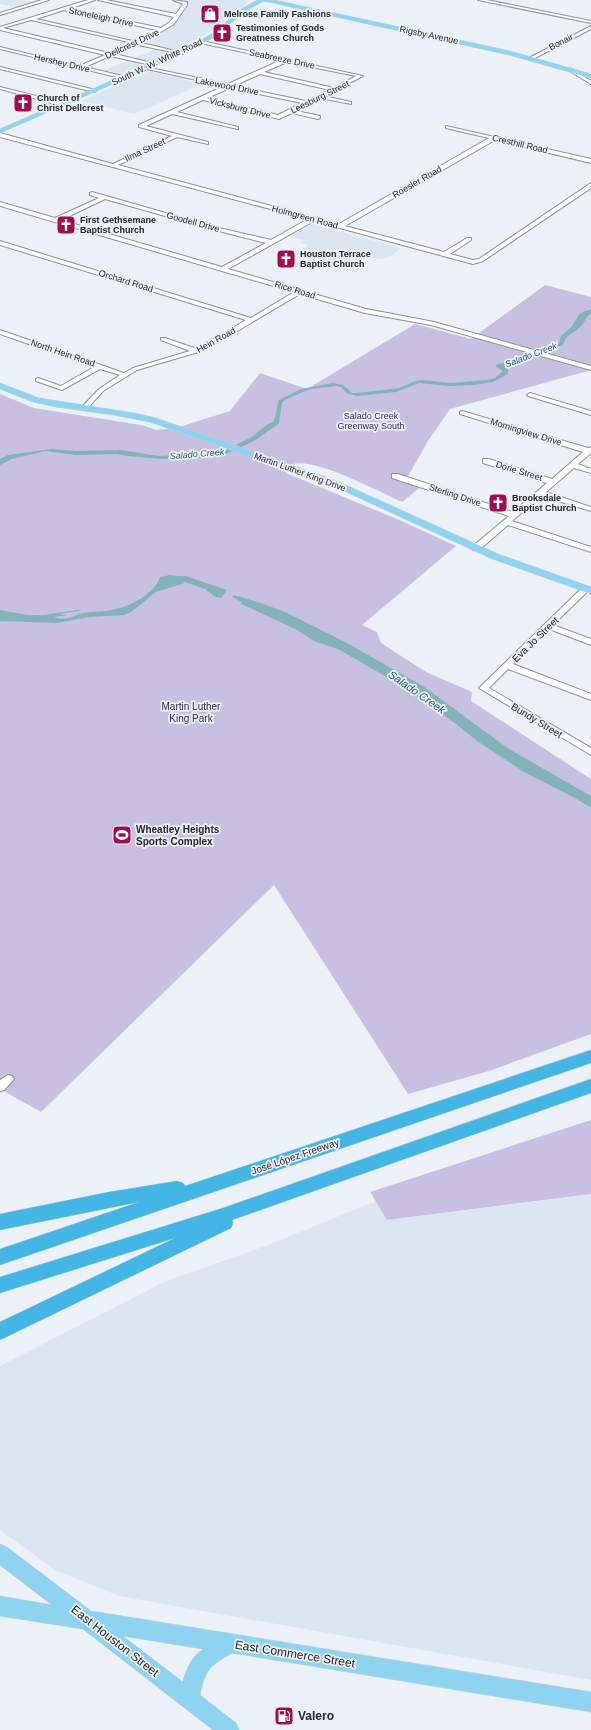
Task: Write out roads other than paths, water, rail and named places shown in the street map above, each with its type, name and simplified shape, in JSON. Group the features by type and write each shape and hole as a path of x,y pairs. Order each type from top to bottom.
{"highway":[{"name":"José López Freeway","path":"0,1257 591,1056"},
{"path":"0,1285 224,1215 591,1086"},
{"path":"0,1222 109,1199 218,1182"},
{"path":"0,1331 286,1193"}],"main road":[{"name":"South W. W. White Road","path":"0,131 182,53 202,42 252,3 262,0"},
{"name":"Rigsby Avenue","path":"266,0 531,58 591,76"},
{"path":"252,3 278,2"},
{"name":"Martin Luther King Drive","path":"0,386 36,401 54,405 128,414 167,425 297,470 334,483 516,565 588,590"},
{"name":"East Houston Street","path":"0,1553 229,1730"},
{"name":"East Commerce Street","path":"0,1606 591,1702"},
{"path":"189,1699 196,1668 204,1660 230,1644"}],"street":[{"path":"1,13 47,0"},
{"path":"0,29 93,0"},
{"path":"100,0 178,16 185,4 175,0"},
{"path":"480,0 591,22"},
{"name":"Stoneleigh Drive","path":"64,9 162,30"},
{"name":"Dellcrest Drive","path":"80,67 138,43 171,24 178,16"},
{"path":"31,19 182,53"},
{"name":"Bonair","path":"531,58 591,27"},
{"path":"0,29 154,65"},
{"name":"Seabreeze Drive","path":"202,42 361,76"},
{"name":"Hershey Drive","path":"0,48 125,78"},
{"path":"206,142 141,126 286,60"},
{"path":"0,68 94,91"},
{"name":"Lakewood Drive","path":"147,68 308,103"},
{"path":"570,69 591,83"},
{"path":"259,72 334,89"},
{"name":"Leesburg Street","path":"279,117 361,76"},
{"path":"0,88 63,104"},
{"path":"320,97 349,103"},
{"name":"Vicksburg Drive","path":"202,98 279,117"},
{"path":"291,111 318,117"},
{"path":"172,112 236,128"},
{"name":"Cresthill Road","path":"448,127 591,161"},
{"name":"Holmgreen Road","path":"0,135 471,262 478,261 591,185"},
{"name":"Ilma Street","path":"112,166 177,135"},
{"name":"Roesler Road","path":"340,227 494,138"},
{"name":"Goodell Drive","path":"92,194 271,242"},
{"path":"56,220 103,198"},
{"name":"Rice Road","path":"0,204 365,311 432,324 591,368"},
{"path":"223,269 313,220"},
{"path":"444,255 469,239"},
{"name":"Orchard Road","path":"0,243 252,320"},
{"name":"Hein Road","path":"84,409 101,390 125,374 144,365 198,351 300,291"},
{"name":"North Hein Road","path":"0,332 125,374"},
{"path":"163,339 198,351"},
{"path":"38,380 62,388 100,366"},
{"path":"530,395 591,413"},
{"name":"Morningview Drive","path":"462,413 590,450"},
{"path":"476,548 590,450"},
{"name":"Dorie Street","path":"486,461 553,482"},
{"path":"572,465 591,471"},
{"name":"Sterling Drive","path":"395,476 515,514"},
{"name":"Dorie Street","path":"541,493 591,509"},
{"path":"507,522 591,550"},
{"name":"Eva Jo Street","path":"483,688 588,590"},
{"path":"548,626 591,642"},
{"path":"507,665 591,697"},
{"name":"Bundy Street","path":"483,688 591,752"}],"water":[{"path":"591,309 591,314 578,329 566,338 563,345 508,365 508,374 493,382 474,385 448,386 419,383 396,392 357,396 348,394 341,387 337,386 310,389 285,400 282,403 279,423 277,425 254,441 228,453 211,457 162,459 117,454 76,455 46,451 12,459 0,465 0,459 8,455 52,449 76,451 121,450 159,456 215,453 223,451 250,438 268,424 273,422 279,400 301,389 333,383 343,385 352,393 357,393 399,388 422,380 451,383 495,378 503,371 496,367 496,365 519,358 521,355 556,345 559,343 561,336 572,326 580,313"},
{"path":"170,575 187,577 227,590 221,598 216,597 207,591 206,587 194,581 184,580 184,583 182,584 156,592 131,612 124,615 89,617 57,623 0,621 0,610 27,615 44,615 83,609 59,614 67,615 54,617 62,619 87,612 121,608 145,596 160,577"},
{"path":"234,595 285,612 345,642 423,686 509,749 591,796 591,808 575,798 524,772 477,741 456,724 402,686 338,649 314,641 297,630 241,604 242,602 232,597"}],"waterway":[{"name":"Salado Creek","path":"171,580 186,579 216,590"}],"place":[{"name":"Melrose Family Fashions","path":"210,14"},
{"name":"Testimonies of Gods Greatness Church","path":"222,33"},
{"name":"Church of Christ Dellcrest","path":"23,103"},
{"name":"First Gethsemane Baptist Church","path":"66,225"},
{"name":"Houston Terrace Baptist Church","path":"286,259"},
{"name":"Brooksdale Baptist Church","path":"498,503"},
{"name":"Wheatley Heights Sports Complex","path":"122,835"},
{"name":"Valero","path":"284,1716"}],"park label":[{"name":"Salado Creek Greenway South","path":"371,422"},
{"name":"Martin Luther King Park","path":"191,712"}]}
